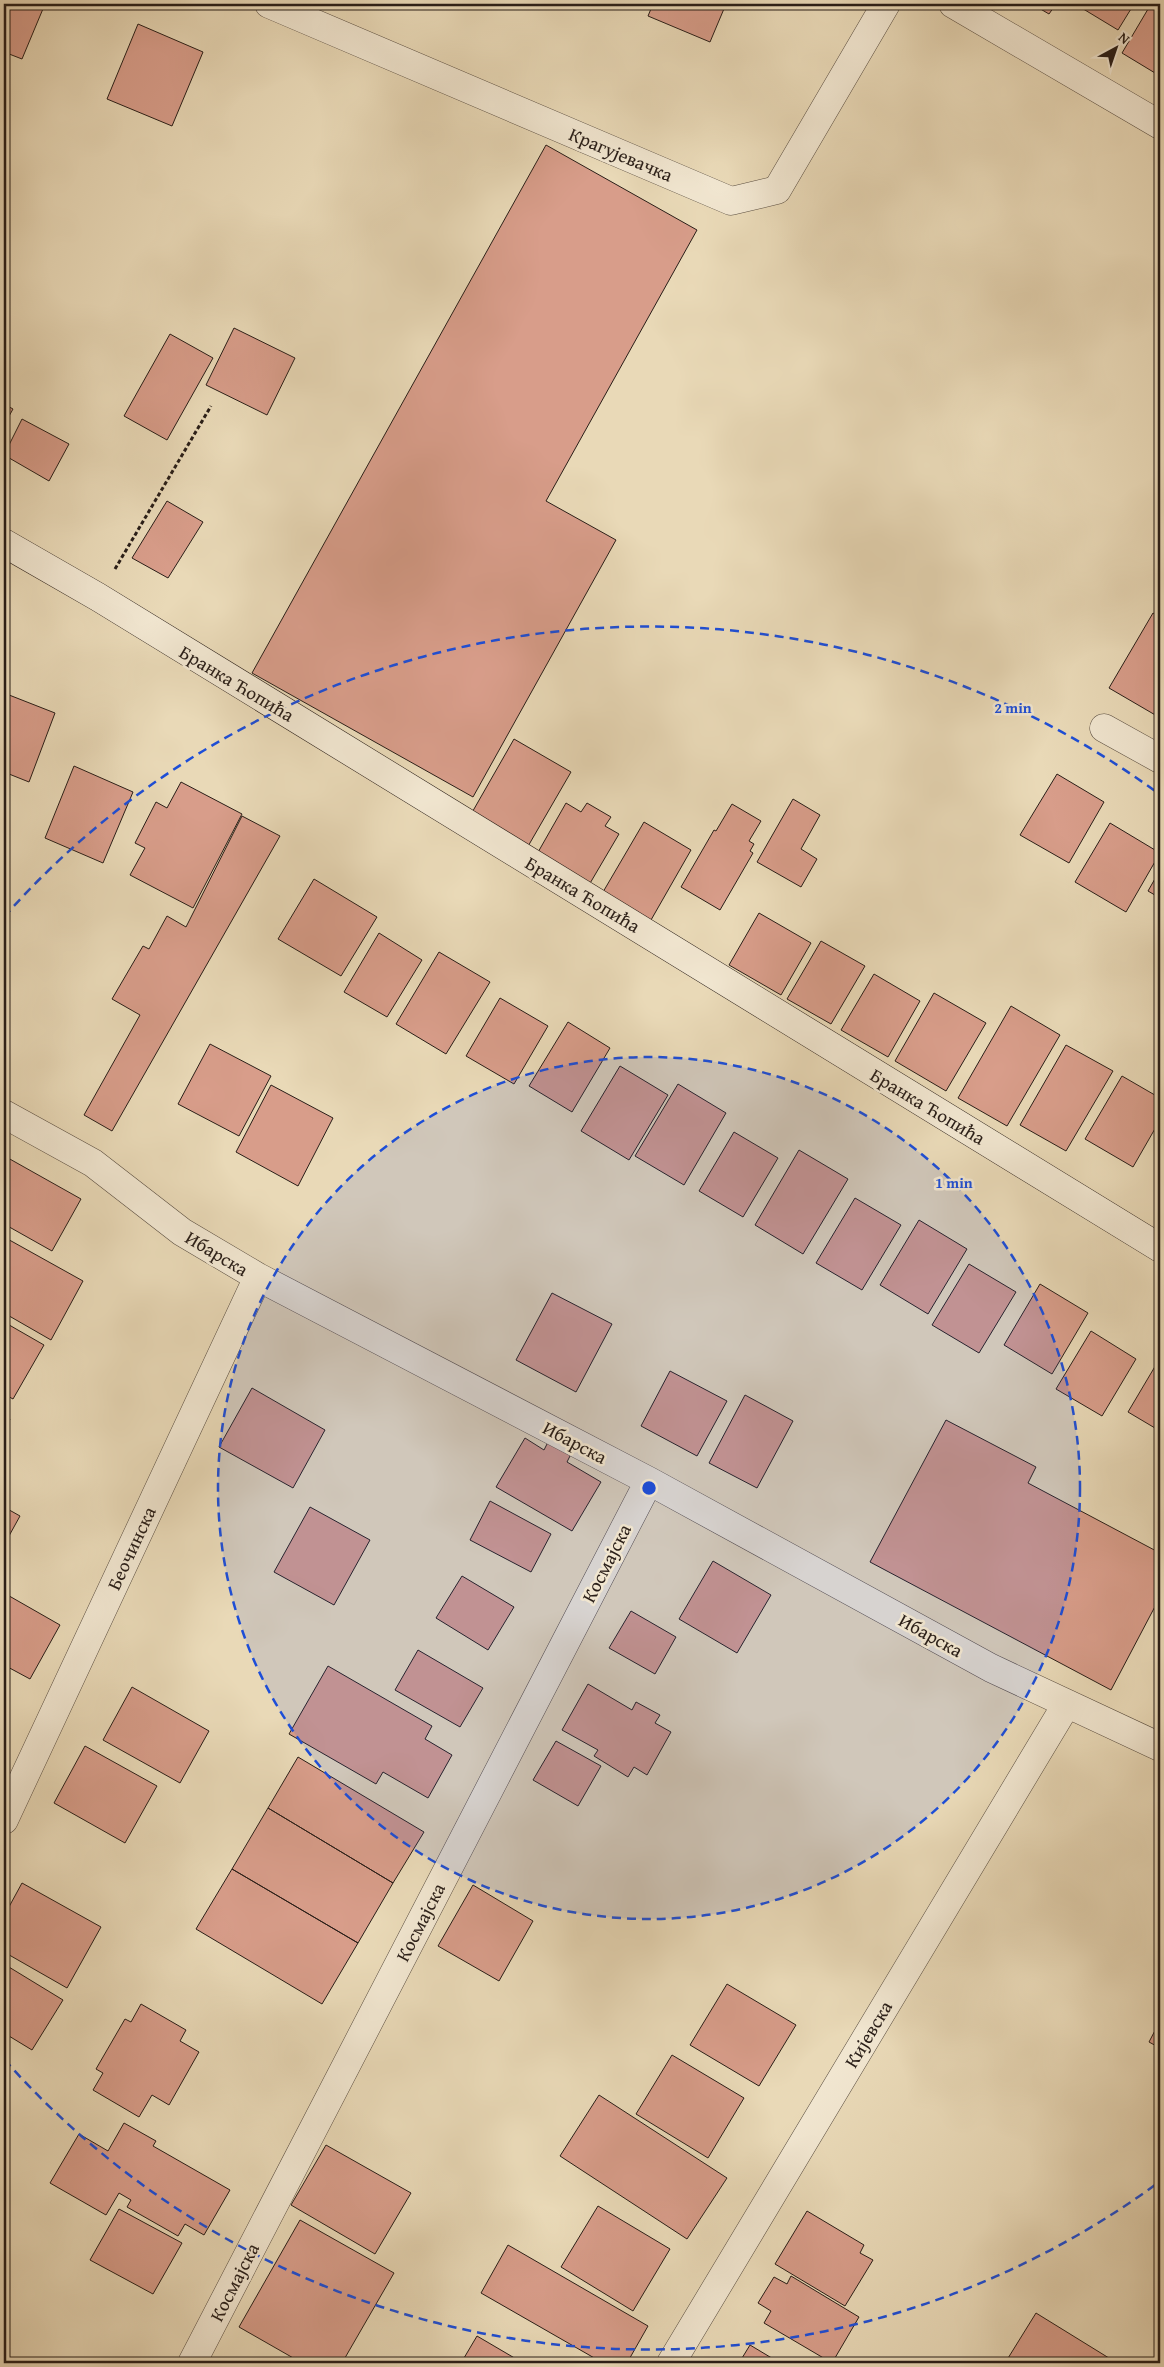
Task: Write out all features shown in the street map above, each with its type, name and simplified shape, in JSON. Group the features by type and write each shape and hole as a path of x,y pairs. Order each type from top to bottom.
{"street":[{"name":"Крагујевачка","path":"269,4 731,201 777,190 886,4"},
{"path":"953,4 1160,125"},
{"name":"Бранка Ћопића","path":"4,543 98,598 1160,1248"},
{"path":"1104,728 1160,759"},
{"name":"Ибарска","path":"4,1114 37,1130 93,1163 182,1232 258,1276 649,1481 991,1668 1160,1748"},
{"name":"Беочинска","path":"4,1820 258,1276"},
{"name":"Космајска","path":"192,2363 649,1481"},
{"name":"Кијевска","path":"671,2363 1066,1705"}],"path":[{"path":"98,598 211,406"}],"building":[{"path":"4,4 45,4 22,59 4,52"},
{"path":"653,4 726,4 710,42 648,16"},
{"path":"1032,4 1056,4 1049,14"},
{"path":"1082,4 1134,4 1118,30 1080,7"},
{"path":"1151,4 1160,4 1160,76 1122,53"},
{"path":"138,24 203,52 172,126 107,99"},
{"path":"546,145 697,230 546,501 616,540 473,797 252,673"},
{"path":"234,328 295,358 267,415 206,385"},
{"path":"170,334 213,358 167,440 124,416"},
{"path":"4,404 13,409 4,425"},
{"path":"22,419 69,444 49,481 4,455"},
{"path":"167,501 203,522 168,578 132,558"},
{"path":"1153,613 1160,617 1160,710 1157,716 1109,688"},
{"path":"4,693 55,713 29,782 4,772"},
{"path":"514,739 571,772 527,848 470,816"},
{"path":"74,766 133,792 103,863 45,838"},
{"path":"1057,774 1104,802 1069,863 1020,835"},
{"path":"181,782 242,814 193,908 130,875 145,848 135,843 156,802 167,808"},
{"path":"793,799 820,815 801,849 817,859 801,887 757,862"},
{"path":"566,803 581,812 587,803 611,817 605,826 619,834 589,885 537,854"},
{"path":"732,804 761,821 749,841 754,844 750,851 753,853 720,910 681,887 714,830 716,831"},
{"path":"242,816 280,836 112,1131 84,1115 140,1015 112,999 143,946 149,949 167,916 186,927"},
{"path":"644,822 691,850 651,920 603,892"},
{"path":"1110,823 1160,853 1126,912 1075,882"},
{"path":"1160,870 1160,898 1148,891"},
{"path":"314,879 377,917 341,976 278,939"},
{"path":"759,913 811,943 781,995 729,965"},
{"path":"379,933 422,960 387,1017 344,992"},
{"path":"821,941 865,966 831,1024 787,999"},
{"path":"439,952 490,982 446,1054 396,1024"},
{"path":"874,974 920,1001 888,1057 841,1030"},
{"path":"934,993 986,1023 946,1091 895,1061"},
{"path":"500,998 548,1026 514,1084 466,1056"},
{"path":"1011,1006 1060,1035 1007,1126 958,1098"},
{"path":"568,1022 610,1048 572,1112 529,1086"},
{"path":"210,1044 271,1076 239,1136 178,1104"},
{"path":"1066,1045 1113,1071 1066,1151 1020,1125"},
{"path":"620,1066 668,1095 629,1160 581,1131"},
{"path":"1122,1076 1160,1098 1160,1120 1133,1167 1085,1139"},
{"path":"678,1084 726,1113 684,1185 635,1156"},
{"path":"271,1085 333,1118 298,1186 236,1152"},
{"path":"734,1132 778,1158 743,1217 699,1191"},
{"path":"799,1150 848,1179 803,1254 755,1225"},
{"path":"8,1158 81,1199 52,1251 4,1224 4,1166"},
{"path":"855,1198 901,1225 862,1290 816,1263"},
{"path":"919,1220 967,1249 928,1314 880,1285"},
{"path":"4,1237 83,1281 51,1340 4,1313"},
{"path":"969,1264 1016,1292 979,1353 932,1325"},
{"path":"1040,1284 1088,1313 1052,1374 1004,1345"},
{"path":"552,1293 612,1324 576,1392 516,1360"},
{"path":"4,1322 44,1345 13,1399 4,1394"},
{"path":"1091,1331 1136,1359 1102,1416 1056,1389"},
{"path":"1160,1358 1160,1431 1128,1412"},
{"path":"670,1371 727,1401 697,1456 641,1426"},
{"path":"252,1388 325,1430 293,1488 219,1447"},
{"path":"745,1395 793,1421 757,1488 709,1463"},
{"path":"4,1415 10,1419 4,1430"},
{"path":"946,1420 1036,1467 1028,1483 1160,1553 1160,1597 1111,1690 870,1562"},
{"path":"525,1438 544,1450 549,1440 571,1454 567,1462 601,1482 572,1531 496,1487"},
{"path":"490,1501 551,1534 531,1572 470,1540"},
{"path":"4,1507 20,1516 4,1545"},
{"path":"310,1507 370,1540 334,1605 274,1572"},
{"path":"713,1561 771,1595 737,1653 679,1619"},
{"path":"462,1576 514,1607 488,1650 436,1618"},
{"path":"4,1593 60,1625 30,1679 4,1665"},
{"path":"631,1611 676,1637 655,1674 609,1648"},
{"path":"418,1650 483,1688 460,1727 395,1690"},
{"path":"328,1666 432,1726 425,1739 452,1755 428,1798 383,1772 376,1784 289,1734"},
{"path":"588,1684 632,1710 636,1702 660,1715 655,1723 671,1732 647,1775 634,1767 628,1777 594,1756 598,1750 562,1730"},
{"path":"132,1687 209,1731 180,1783 103,1740"},
{"path":"556,1741 601,1766 578,1806 533,1780"},
{"path":"85,1746 157,1786 125,1843 54,1803"},
{"path":"298,1757 424,1832 393,1883 268,1808"},
{"path":"268,1808 393,1883 358,1943 232,1869"},
{"path":"232,1869 358,1943 322,2004 196,1929"},
{"path":"22,1883 101,1927 67,1988 4,1952 4,1916"},
{"path":"473,1885 533,1921 499,1981 438,1946"},
{"path":"4,1964 63,2000 32,2050 4,2033"},
{"path":"727,1984 796,2025 759,2086 690,2045"},
{"path":"141,2004 186,2030 180,2041 199,2052 169,2105 152,2095 139,2117 93,2090 103,2073 96,2069 125,2019 131,2022"},
{"path":"1160,2021 1160,2048 1149,2042"},
{"path":"672,2055 744,2098 708,2158 636,2114"},
{"path":"599,2095 727,2178 687,2239 560,2156"},
{"path":"124,2123 156,2141 153,2146 230,2190 204,2235 185,2224 178,2236 127,2207 131,2200 119,2193 106,2215 50,2183 79,2134 108,2151"},
{"path":"326,2145 411,2193 375,2254 291,2205"},
{"path":"598,2206 670,2249 633,2311 561,2267"},
{"path":"119,2209 182,2243 153,2294 90,2260"},
{"path":"807,2211 864,2245 860,2253 873,2260 845,2306 775,2264"},
{"path":"300,2220 394,2273 342,2363 302,2363 239,2327"},
{"path":"508,2245 648,2326 627,2363 603,2363 481,2293"},
{"path":"791,2276 859,2317 832,2363 764,2323 771,2311 758,2303 774,2277 787,2284"},
{"path":"1036,2313 1117,2363 1005,2363"},
{"path":"477,2336 523,2363 461,2363"},
{"path":"750,2345 780,2363 739,2363"}]}
